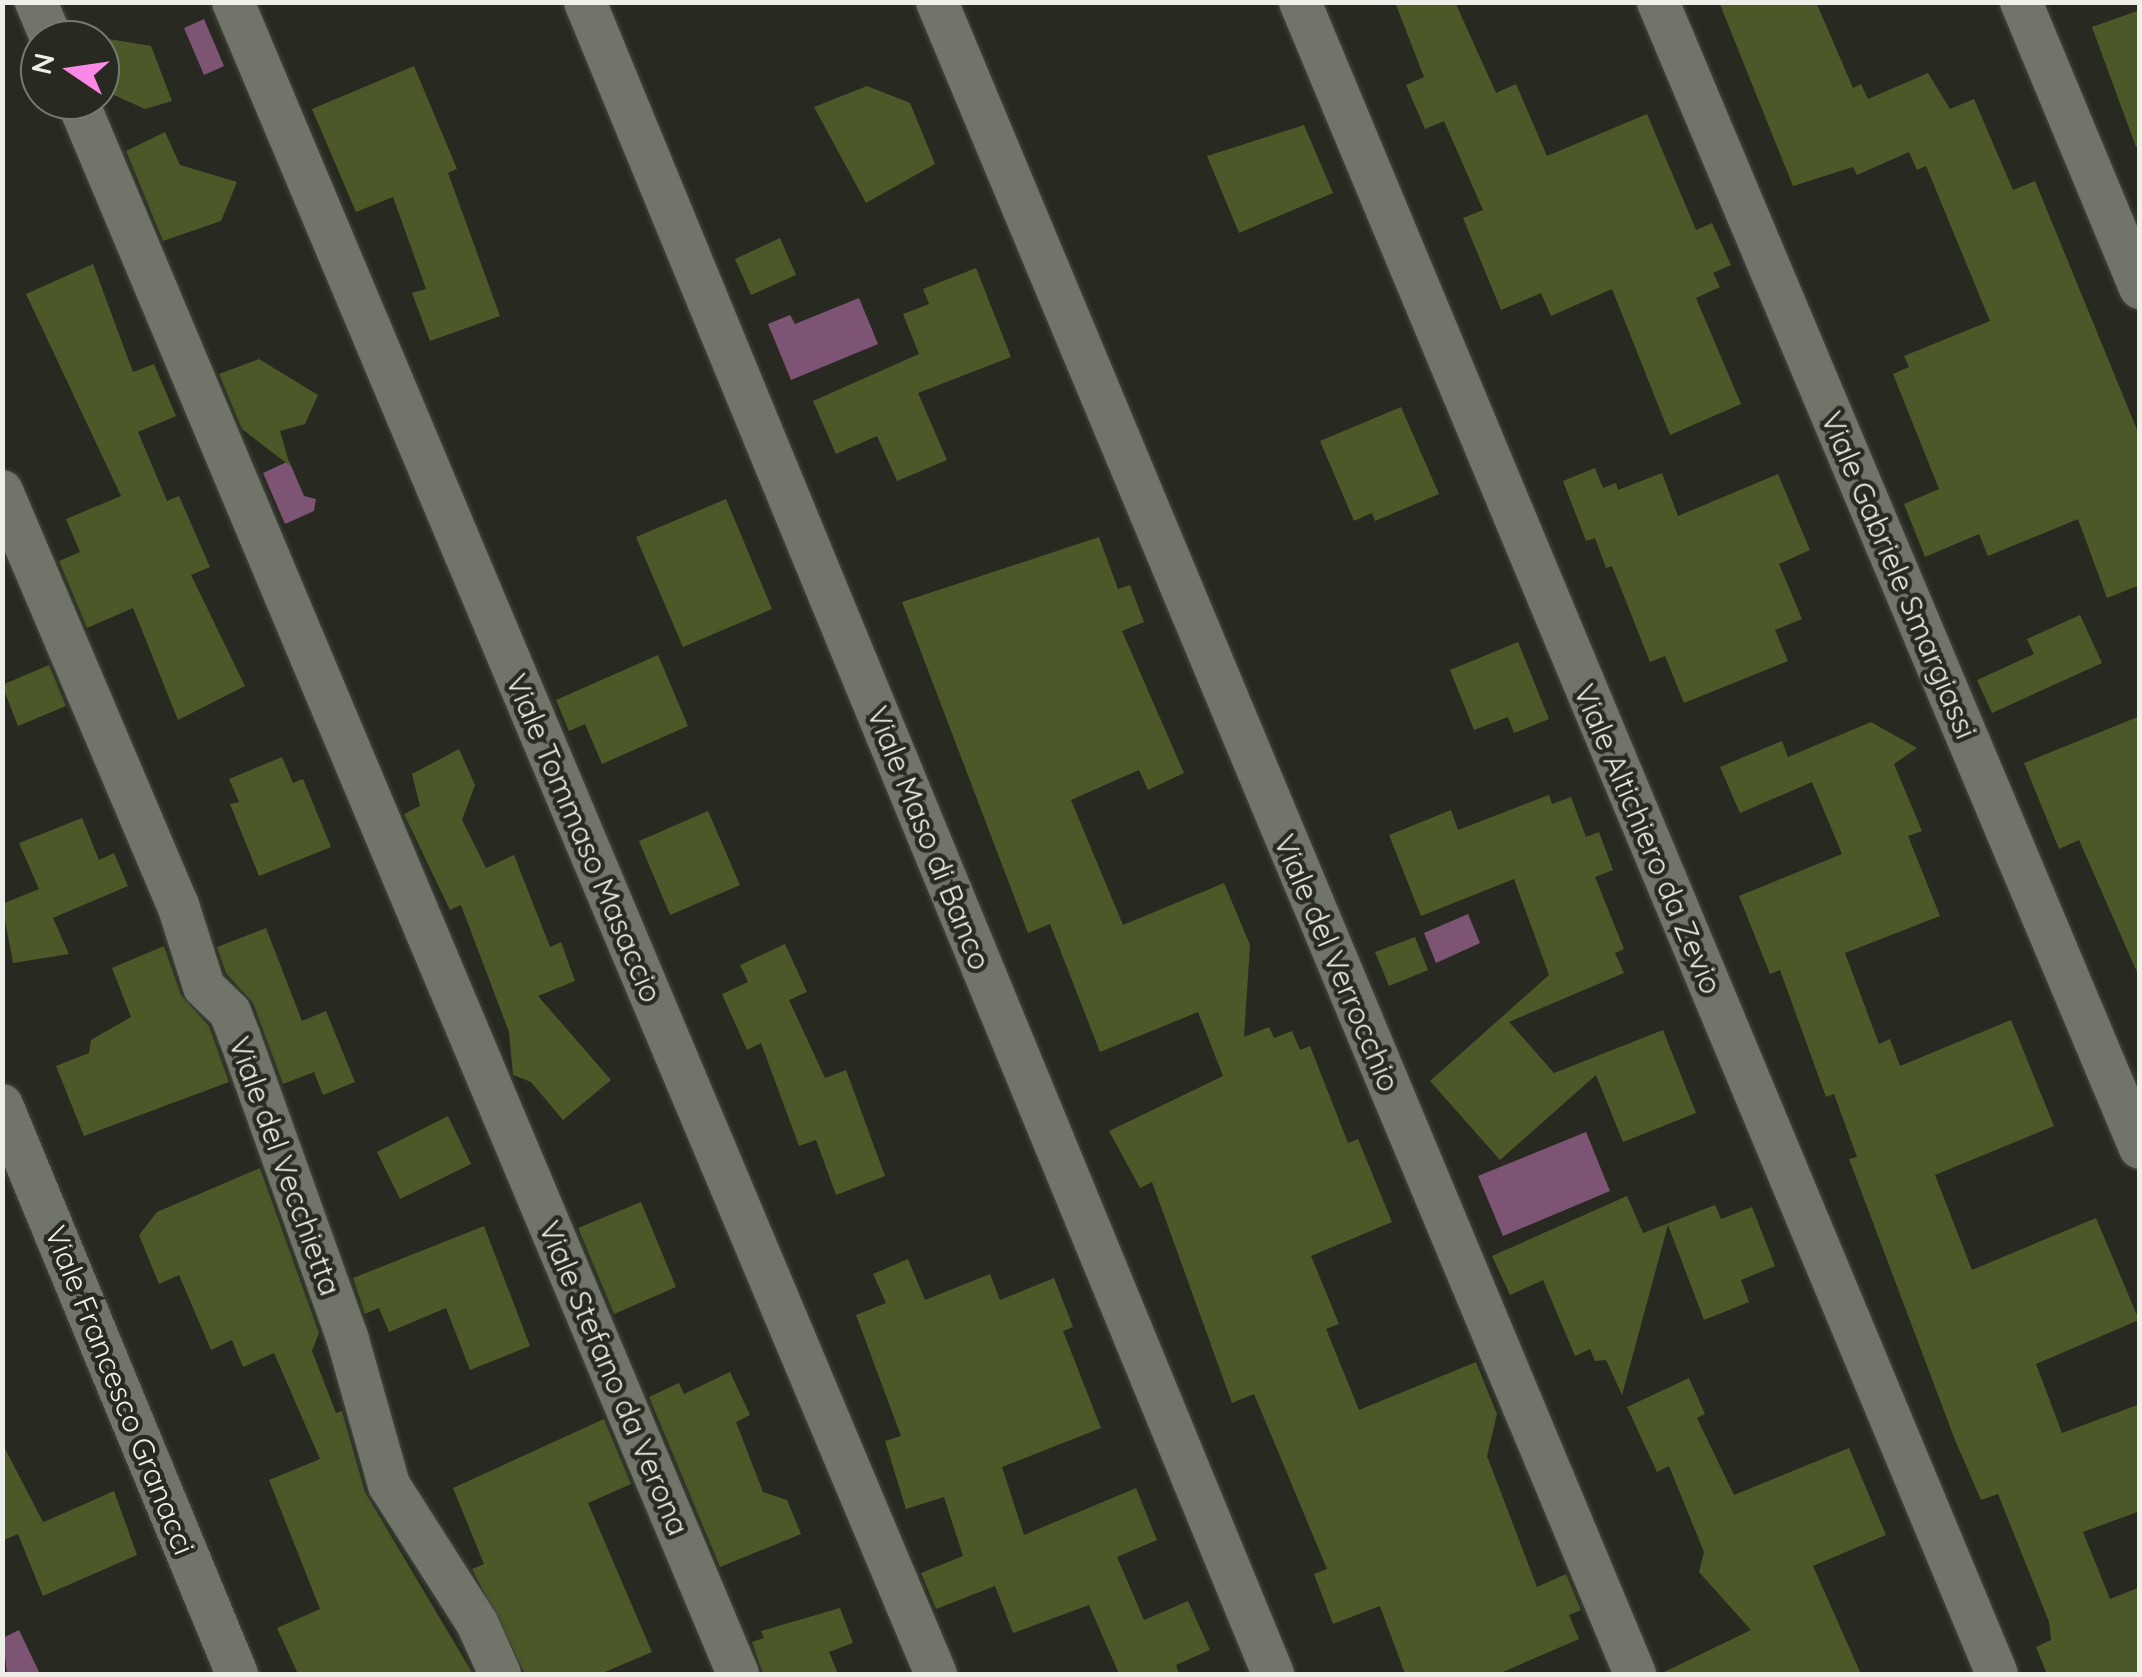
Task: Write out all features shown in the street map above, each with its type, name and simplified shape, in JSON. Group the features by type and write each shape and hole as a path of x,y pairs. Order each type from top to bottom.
{"street":[{"name":"Viale Tommaso Masaccio","path":"232,2 936,1674"},
{"name":"Viale Maso di Banco","path":"585,2 1272,1674"},
{"name":"Viale del Verrocchio","path":"937,2 1634,1674"},
{"name":"Viale Altichiero da Zevio","path":"1300,2 1997,1674"},
{"name":"Viale Gabriele Smargiassi","path":"1658,2 2140,1148"},
{"path":"2021,2 2140,288"},
{"name":"Viale Stefano da Verona","path":"85,120 738,1674"},
{"name":"Viale del Vecchietta","path":"2,492 178,905 204,987 230,1012 348,1340 389,1485 477,1623 500,1674"},
{"name":"Viale Francesco Granacci","path":"2,1105 237,1674"}],"shaded area":[{"path":"204,19 224,66 204,75 184,28"},
{"path":"859,298 878,344 791,380 768,324 790,315 795,324"},
{"path":"289,461 304,496 316,499 314,511 285,524 263,473"},
{"path":"1468,914 1480,943 1436,963 1424,933"},
{"path":"1586,1132 1610,1191 1503,1236 1478,1176"},
{"path":"19,1630 40,1674 7,1674 3,1638"}],"building":[{"path":"1395,2 1455,2 1496,93 1516,84 1547,156 1647,114 1696,230 1712,223 1731,265 1713,273 1720,287 1696,298 1741,404 1670,435 1612,289 1551,316 1541,293 1501,310 1463,218 1483,210 1444,121 1425,129 1406,85 1424,77"},
{"path":"1719,2 1816,2 1853,88 1861,84 1868,99 1928,73 1950,109 1974,99 2013,190 2035,181 2140,437 2140,585 2107,598 2078,519 1988,556 1979,534 1925,557 1904,504 1939,489 1893,374 1909,367 1904,356 1990,321 1926,166 1917,170 1909,152 1857,175 1853,167 1793,186"},
{"path":"2140,10 2140,146 2136,147 2092,27"},
{"path":"120,41 151,46 172,101 145,109 120,98"},
{"path":"414,66 457,169 448,173 500,316 430,341 412,293 426,289 393,197 356,212 312,109"},
{"path":"867,86 910,103 935,164 866,203 814,107"},
{"path":"1304,125 1333,193 1239,233 1207,156"},
{"path":"165,132 180,165 237,182 221,221 163,241 126,151"},
{"path":"780,238 796,275 751,295 735,259"},
{"path":"93,264 133,372 154,364 176,416 138,432 167,501 179,496 210,567 191,575 245,686 178,720 133,608 87,628 59,561 80,552 66,519 121,496 26,294"},
{"path":"976,268 1011,357 918,393 947,460 897,481 877,436 836,454 813,401 919,354 903,314 929,304 923,289"},
{"path":"259,359 318,395 305,424 280,431 290,466 242,429 219,374"},
{"path":"1401,407 1439,494 1375,521 1372,513 1354,521 1320,441"},
{"path":"1595,468 1603,488 1616,483 1618,490 1662,473 1678,516 1778,474 1810,550 1779,564 1802,619 1775,630 1788,661 1684,703 1665,656 1650,662 1612,566 1606,568 1595,538 1586,541 1563,481"},
{"path":"726,499 772,609 683,647 636,537"},
{"path":"1099,537 1118,589 1130,585 1144,622 1122,631 1184,773 1148,790 1139,770 1071,800 1123,925 1224,883 1250,945 1244,1037 1269,1027 1274,1038 1292,1031 1300,1050 1310,1046 1348,1143 1358,1139 1392,1222 1311,1256 1339,1324 1326,1329 1359,1410 1476,1362 1497,1414 1487,1456 1537,1587 1566,1574 1581,1610 1569,1615 1579,1639 1498,1674 1405,1674 1380,1606 1333,1624 1314,1574 1327,1569 1254,1394 1232,1403 1152,1182 1140,1188 1109,1131 1223,1076 1198,1012 1100,1052 1050,924 1028,933 902,602"},
{"path":"2080,615 2102,663 1992,713 1977,680 2034,654 2027,639"},
{"path":"1518,642 1549,719 1514,733 1508,717 1474,730 1450,670"},
{"path":"658,655 688,726 602,764 585,724 569,731 556,700"},
{"path":"49,665 66,706 18,726 2,685"},
{"path":"2140,716 2140,979 2079,840 2059,849 2024,763"},
{"path":"1871,722 1917,748 1894,764 1922,831 1908,836 1940,916 1845,953 1879,1044 1890,1039 1900,1066 2011,1020 2054,1126 1935,1175 1972,1270 2096,1218 2139,1320 2036,1364 2062,1433 2140,1404 2140,1511 2083,1532 2110,1599 2140,1587 2140,1674 2047,1674 2036,1647 2051,1640 2049,1622 1998,1494 1981,1500 1955,1440 1849,1159 1857,1157 1834,1094 1826,1097 1780,970 1770,974 1739,896 1842,854 1812,782 1740,813 1720,767 1782,741 1788,757"},
{"path":"459,749 475,785 462,820 486,868 514,855 550,947 561,942 575,981 538,996 611,1080 563,1120 531,1082 513,1075 509,1032 461,905 450,910 404,814 420,806 412,774"},
{"path":"282,757 293,783 303,779 331,847 259,876 230,804 239,802 229,779"},
{"path":"1549,795 1552,804 1571,797 1586,837 1599,832 1613,870 1595,877 1624,949 1615,953 1624,973 1509,1022 1554,1073 1663,1030 1696,1113 1623,1142 1596,1075 1500,1160 1430,1081 1549,975 1514,879 1421,916 1389,835 1451,810 1458,830"},
{"path":"708,811 740,885 670,915 639,841"},
{"path":"82,818 99,860 114,853 128,886 53,918 69,954 13,963 2,904 39,889 19,843"},
{"path":"266,928 302,1021 326,1011 355,1082 323,1095 314,1072 283,1084 253,1003 226,973 217,947"},
{"path":"1415,937 1428,970 1389,986 1375,952"},
{"path":"785,944 807,992 789,1000 825,1078 846,1070 885,1176 836,1195 816,1140 799,1146 761,1043 747,1050 722,994 748,982 740,965"},
{"path":"164,946 181,995 209,1026 229,1082 84,1136 56,1066 89,1053 91,1040 131,1017 112,968"},
{"path":"448,1116 471,1164 400,1199 377,1152"},
{"path":"260,1168 319,1333 312,1351 336,1413 342,1411 365,1492 473,1674 298,1674 277,1628 320,1609 269,1480 320,1459 274,1353 243,1367 232,1340 211,1350 179,1275 159,1284 139,1235 157,1212"},
{"path":"1627,1196 1643,1233 1715,1205 1721,1219 1752,1207 1775,1266 1741,1280 1749,1302 1704,1320 1668,1225 1622,1395 1606,1360 1595,1361 1590,1349 1575,1356 1543,1280 1510,1295 1492,1256"},
{"path":"641,1202 676,1287 614,1314 578,1228"},
{"path":"484,1226 530,1346 470,1370 446,1308 389,1332 379,1308 365,1314 353,1278"},
{"path":"908,1259 925,1300 990,1274 1000,1300 1054,1278 1073,1327 1063,1331 1101,1428 1002,1467 1024,1535 1136,1488 1157,1540 1117,1557 1144,1620 1188,1601 1210,1650 1176,1665 1179,1674 1119,1674 1089,1605 1013,1633 995,1586 936,1609 921,1573 963,1556 944,1497 906,1509 885,1441 901,1436 856,1315 886,1303 873,1274"},
{"path":"730,1372 750,1415 736,1422 763,1492 787,1500 801,1534 720,1567 649,1397 679,1383 684,1394"},
{"path":"1689,1378 1705,1414 1697,1418 1734,1495 1849,1448 1886,1535 1813,1566 1861,1674 1660,1674 1751,1630 1699,1572 1704,1552 1669,1466 1657,1472 1627,1407"},
{"path":"604,1419 631,1484 588,1503 652,1652 600,1674 525,1674 472,1569 484,1564 453,1488"},
{"path":"2,1443 43,1522 37,1525 114,1491 137,1555 43,1596 18,1534 2,1541"},
{"path":"840,1608 853,1643 829,1652 838,1674 763,1674 752,1642 764,1638 761,1631"}]}
